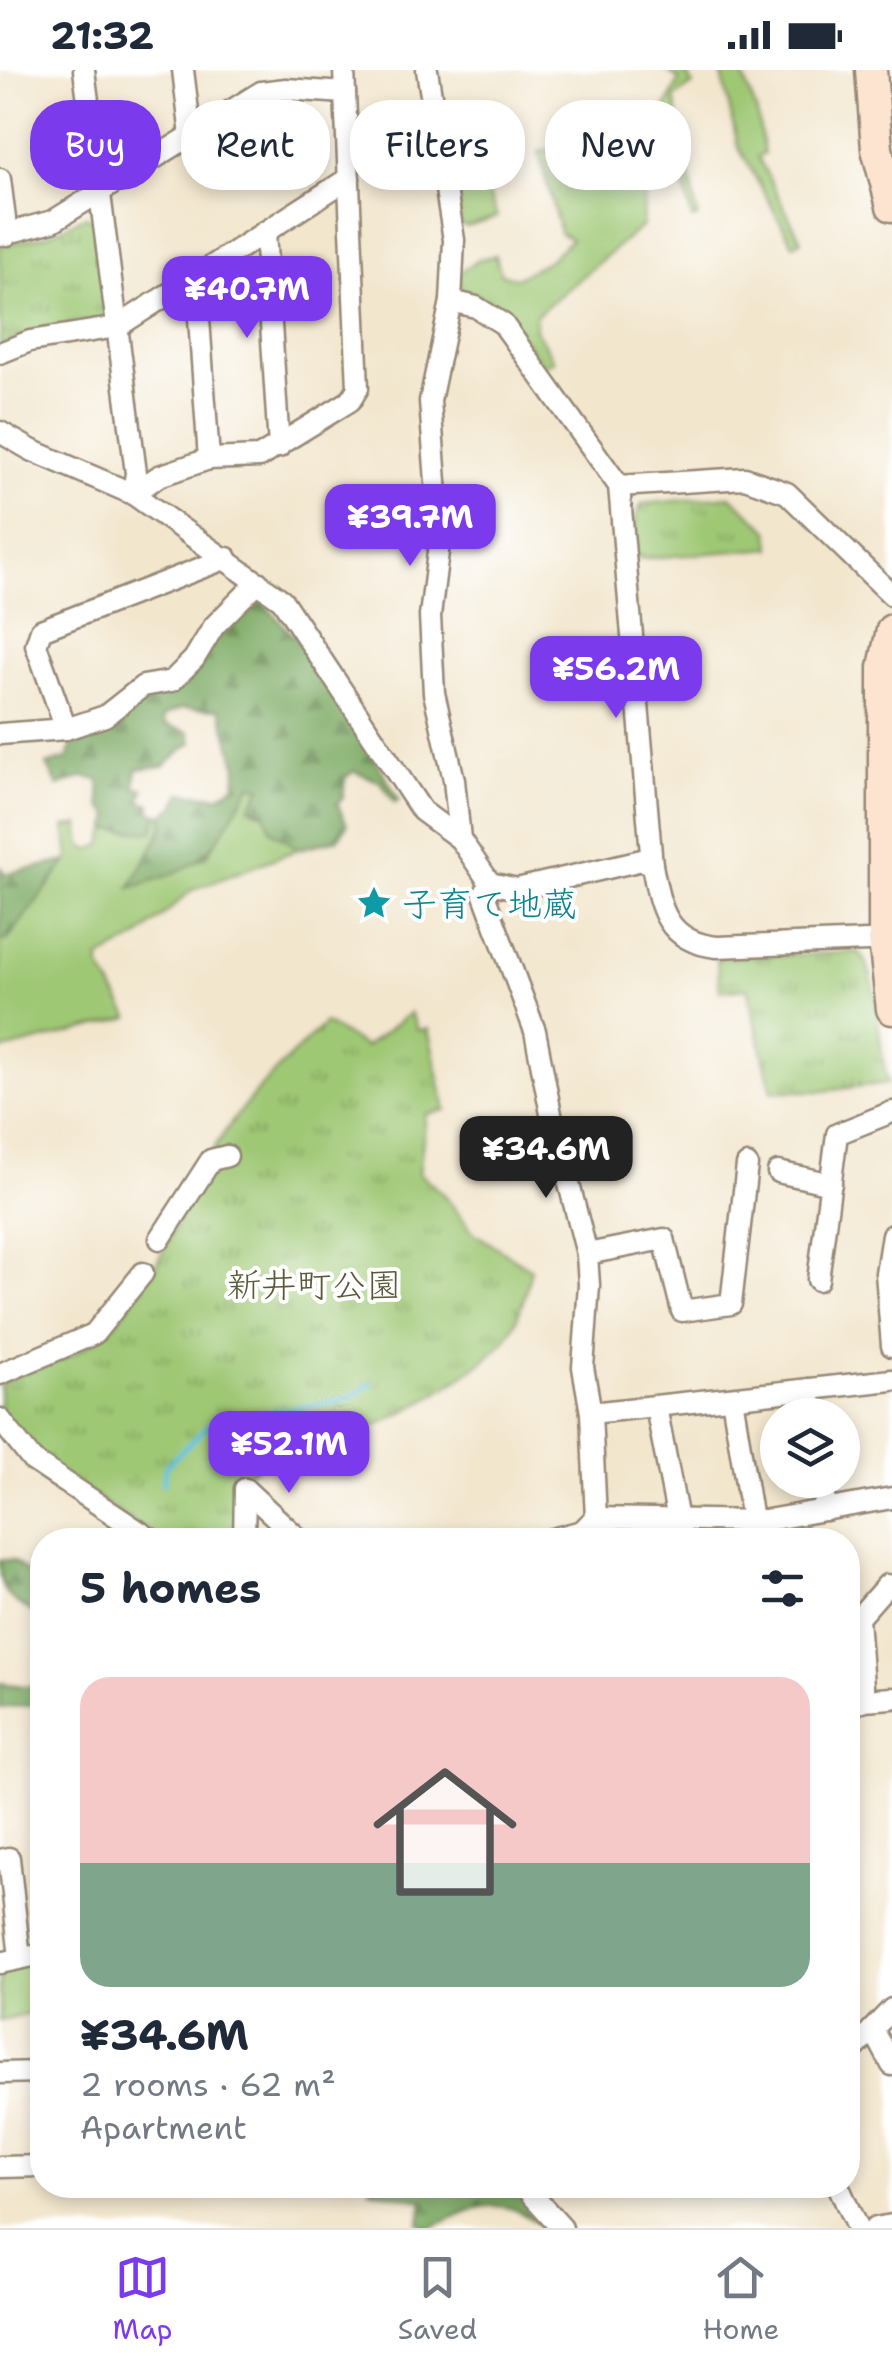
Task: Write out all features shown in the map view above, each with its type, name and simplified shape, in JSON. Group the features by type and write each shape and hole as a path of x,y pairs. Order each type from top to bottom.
{"street":[{"path":"84,70 136,472 134,494"},
{"path":"183,70 187,100"},
{"path":"134,494 159,476 209,460 259,457 350,401 358,388 344,70"},
{"path":"428,70 454,240 451,301 430,402 440,536 430,616 434,692 454,780 460,839"},
{"path":"870,70 877,150 892,206"},
{"path":"248,100 285,80 345,93"},
{"path":"0,179 4,235 53,221 181,142"},
{"path":"0,352 30,341 117,327 348,178"},
{"path":"265,232 279,447"},
{"path":"196,277 209,460"},
{"path":"451,301 476,307 503,324 619,486 652,865 661,912 668,926 699,946 888,940"},
{"path":"0,432 30,450 134,494 282,600 310,636 422,811 460,839 490,882 517,890 642,860 652,865"},
{"path":"619,486 746,478 787,493 892,595"},
{"path":"66,730 36,646 42,630 227,558"},
{"path":"0,734 66,730 105,716 144,686 172,681 194,659 214,626 258,582"},
{"path":"892,630 884,667 892,1009"},
{"path":"490,882 484,895 536,1031 550,1114 587,1254 590,1285 582,1367 590,1413 596,1528"},
{"path":"818,1280 837,1134 892,1112"},
{"path":"160,1239 212,1160 227,1156"},
{"path":"587,1254 664,1239 682,1311 731,1304 747,1165"},
{"path":"778,1172 830,1184"},
{"path":"890,1245 892,1346"},
{"path":"0,1374 94,1334 143,1273"},
{"path":"590,1413 892,1380"},
{"path":"808,1389 809,1398"},
{"path":"732,1398 752,1520"},
{"path":"656,1406 680,1528"},
{"path":"0,1420 32,1460 134,1528"},
{"path":"244,1528 244,1489 287,1528"},
{"path":"824,1498 826,1510"},
{"path":"688,1528 892,1498"},
{"path":"595,1518 672,1528"},
{"path":"585,1528 595,1518"},
{"path":"860,1616 886,1586"},
{"path":"860,1703 892,1698"},
{"path":"0,1860 9,1858 10,1960"},
{"path":"860,2042 892,2009"},
{"path":"873,2029 892,2065"},
{"path":"0,2073 30,2072"},
{"path":"0,2167 30,2166"},
{"path":"535,2198 562,2228"},
{"path":"843,2198 856,2228"},
{"path":"875,2228 892,2225"}],"green space":[{"path":"667,70 684,70 693,85 669,100 679,80"},
{"path":"721,70 741,70 757,113 764,153 758,157 801,240 793,244 738,146"},
{"path":"545,151 545,175 539,152"},
{"path":"691,182 698,217 692,219 685,190 691,190"},
{"path":"456,190 487,190 497,217 467,227 460,225"},
{"path":"549,190 646,190 642,226 535,316 535,329 554,360 544,366 495,303 462,289 458,274 479,259 495,256 501,274 516,278 549,260 571,239 560,233"},
{"path":"86,216 95,222 107,319 62,325 0,345 0,245 47,235"},
{"path":"730,496 769,530 771,548 637,559 635,519 642,504"},
{"path":"258,597 321,666 399,800 395,803 381,782 354,771 345,778 343,798 337,804 347,825 338,839 299,849 271,830 265,813 250,807 262,787 251,785 205,854 178,871 130,888 163,828 163,815 175,807 181,793 220,796 235,785 237,768 220,709 182,708 163,716 165,725 189,732 192,742 163,766 137,769 134,787 144,789 140,801 151,804 151,812 158,814 152,832 108,829 110,816 101,806 99,780 84,777 58,786 47,765 69,758 71,747 86,742 81,730 144,691 173,684 216,627"},
{"path":"251,785 262,787 255,810 265,813 272,830 299,849 192,890 136,939 100,958 100,967 130,1018 0,1051 0,941 7,940 69,858 65,827 79,825 82,845 89,850 102,845 108,829 152,832 158,814 163,815 163,827 131,887 206,857"},
{"path":"67,861 7,940 0,941 0,867 5,874"},
{"path":"859,952 872,978 888,1083 823,1091 772,1091 747,988 720,991 717,958"},
{"name":"新井町公園","path":"410,1013 418,1030 428,1029 446,1110 426,1114 419,1173 443,1194 474,1233 531,1269 514,1325 504,1341 471,1370 402,1413 357,1434 275,1456 253,1469 241,1481 239,1528 143,1528 57,1473 0,1414 0,1382 76,1352 118,1319 150,1275 225,1131 265,1082 325,1023 365,1047"},
{"path":"0,1560 13,1560 30,1575 30,1610 9,1596 2,1582"},
{"path":"0,1683 30,1687 30,1705 0,1708"},
{"path":"30,1961 30,2014 0,2021 0,1968"},
{"path":"413,2198 531,2198 559,2228 540,2224 515,2210 491,2206 470,2210 429,2228 420,2224 423,2200"}],"waterway":[{"path":"163,1484 166,1466 212,1422 348,1399 371,1384"}],"place":[{"name":"子育て地蔵","path":"374,903"}]}
